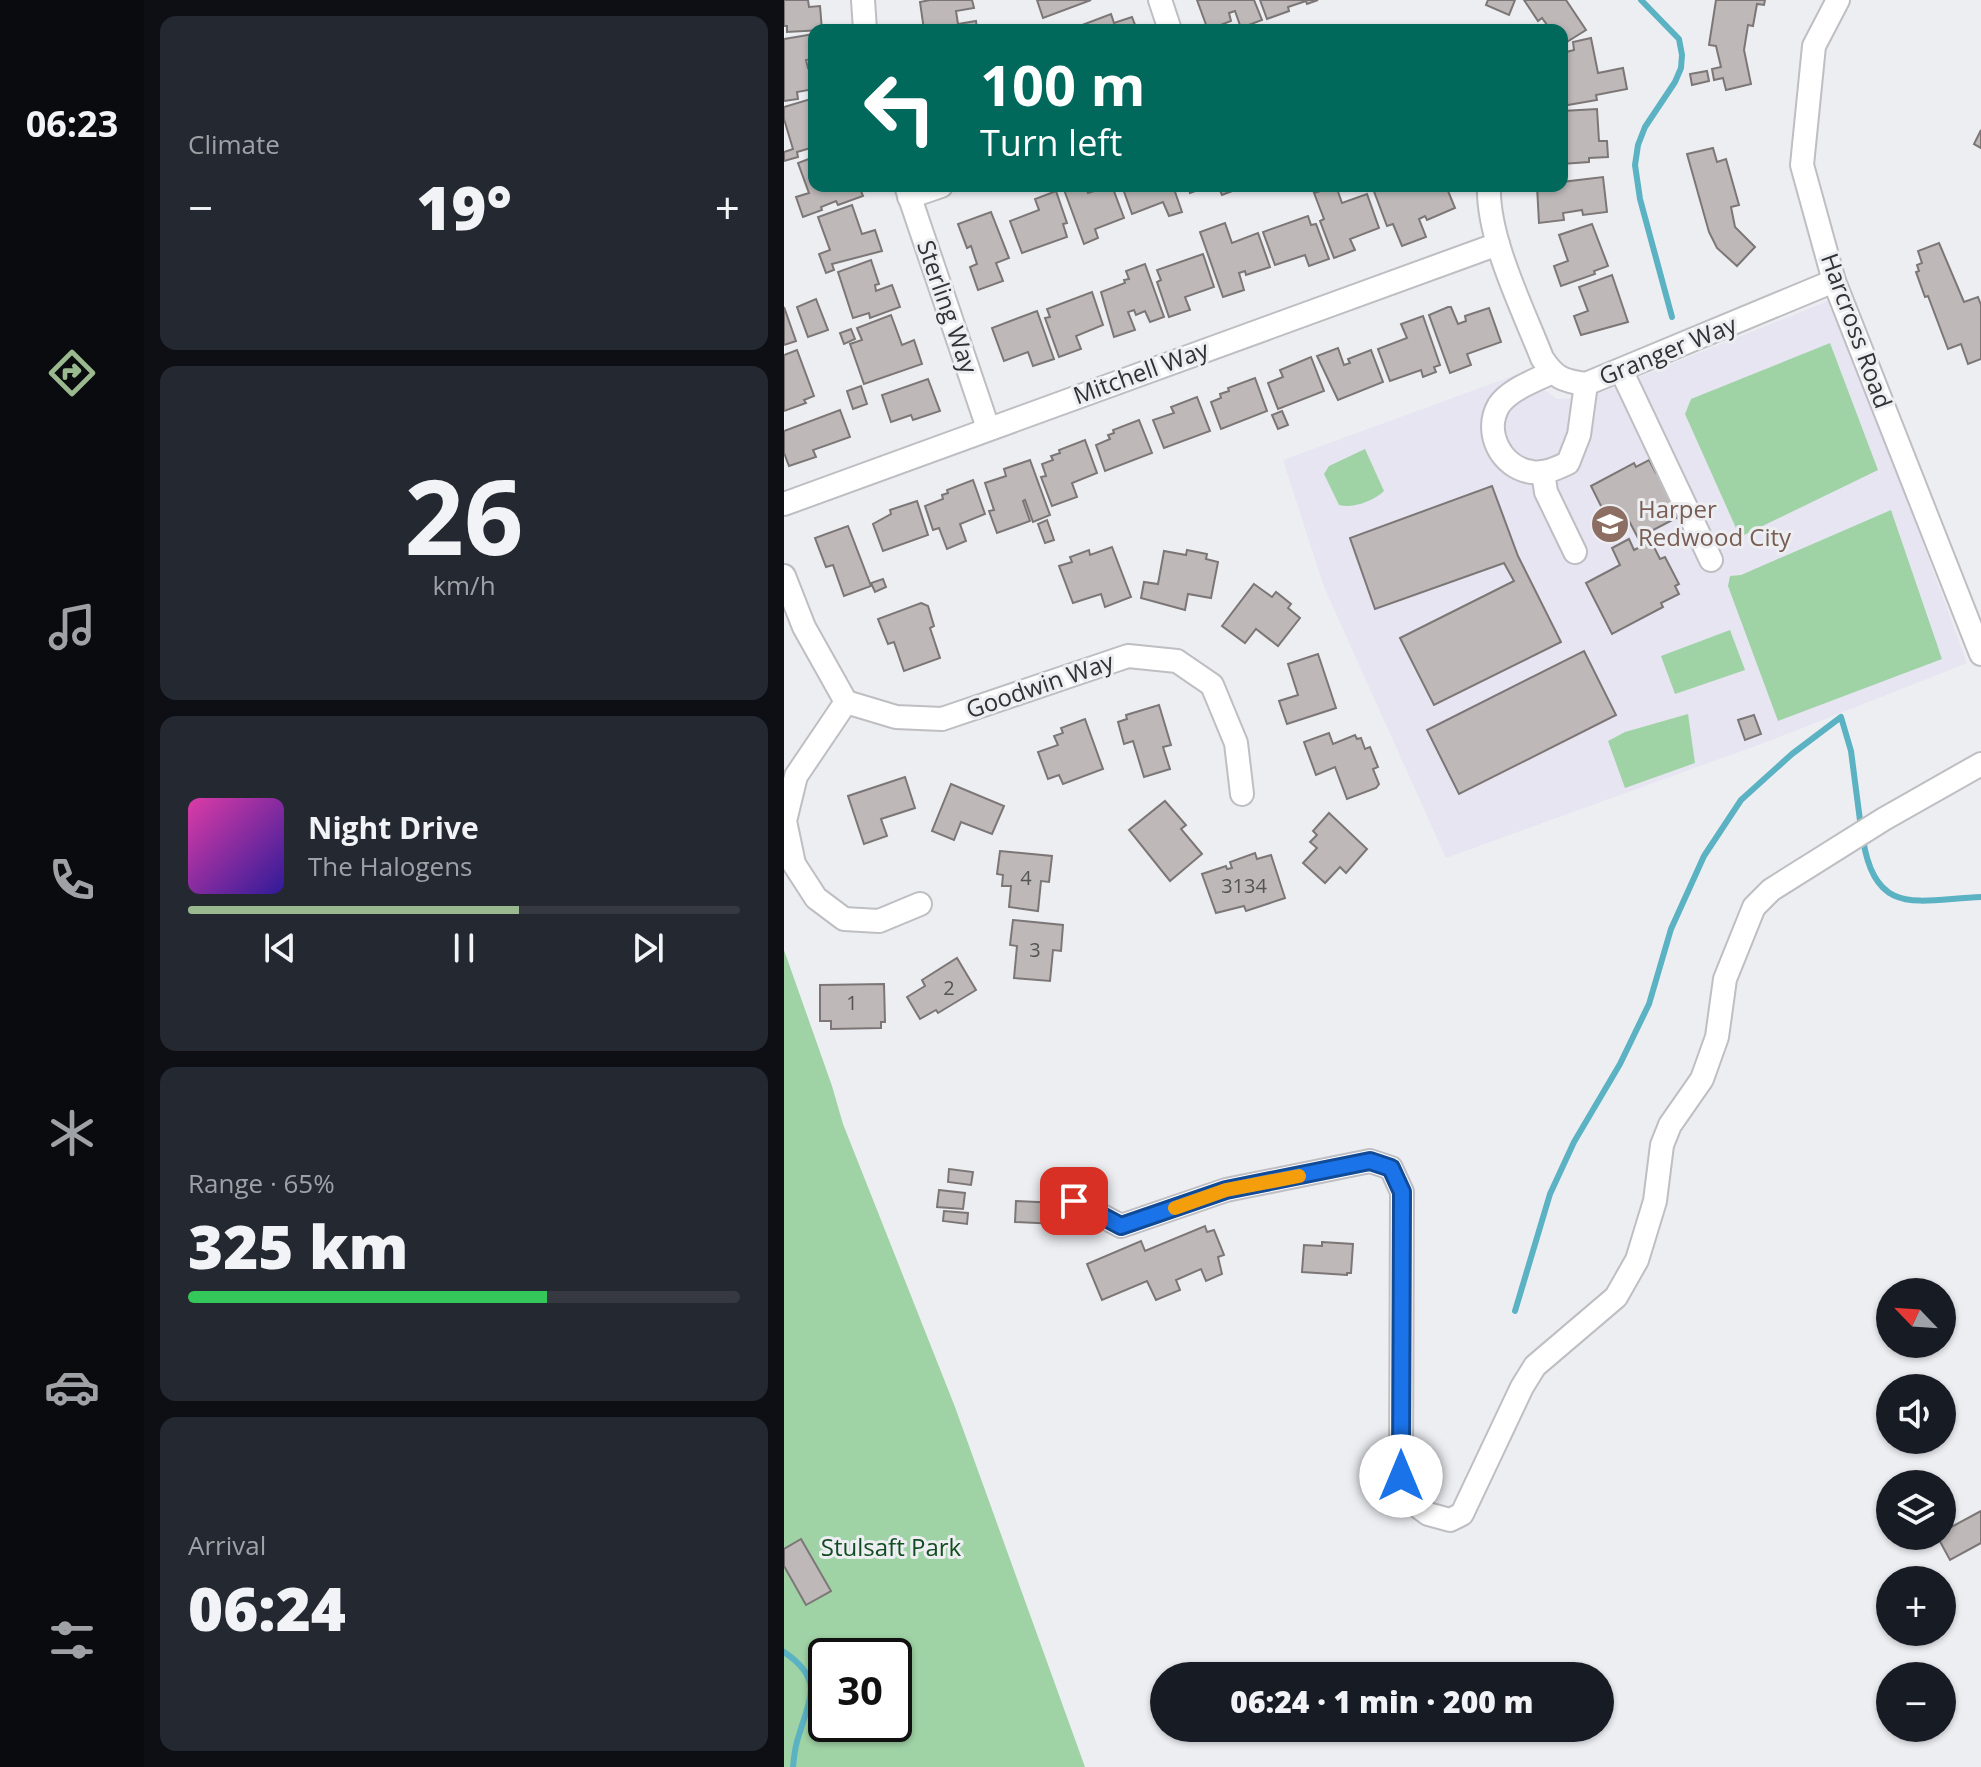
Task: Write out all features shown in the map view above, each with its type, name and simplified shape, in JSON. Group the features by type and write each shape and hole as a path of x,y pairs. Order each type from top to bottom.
{"street":[{"path":"863,0 865,24"},
{"path":"1160,0 1168,24"},
{"name":"Harcross Road","path":"1838,0 1814,46 1802,165 1834,281 1981,654"},
{"name":"Sterling Way","path":"908,192 988,428"},
{"path":"1489,192 1498,244 1542,358 1552,372 1510,394 1500,404 1493,420 1494,440 1503,456 1514,466 1532,472 1543,472 1568,463 1579,435 1586,384"},
{"name":"Mitchell Way","path":"784,504 1498,244"},
{"name":"Granger Way","path":"1552,372 1565,381 1586,384 1834,281"},
{"path":"1621,370 1711,560"},
{"path":"1543,472 1546,492 1575,552"},
{"path":"784,576 804,627 846,702 796,776 785,821 794,864 816,898 844,919 879,921 920,904"},
{"name":"Goodwin Way","path":"846,702 896,717 942,719 1128,656 1177,661 1212,685 1236,743 1242,794"},
{"path":"1074,1201 1121,1226 1226,1190 1370,1161 1391,1168 1402,1192 1401,1476 1407,1498 1428,1514 1450,1520 1462,1514 1535,1366 1616,1297 1637,1260 1655,1201 1662,1145 1670,1125 1702,1079 1717,1037 1725,979 1754,907 1771,890 1884,819 1981,764"}],"shaded area":[{"name":"Harper Redwood City","path":"1833,299 1967,663 1769,741 1446,858 1324,587 1283,460 1521,373 1557,399 1587,398"}],"green space":[{"path":"1830,343 1878,470 1740,537 1685,414 1691,399"},
{"path":"1365,449 1384,491 1363,503 1339,505 1324,474 1329,466"},
{"path":"1891,510 1942,659 1778,721 1728,586 1730,576 1741,575"},
{"path":"1730,630 1745,670 1675,694 1661,656"},
{"path":"1688,714 1695,763 1625,788 1608,741 1625,732"},
{"name":"Stulsaft Park","path":"784,950 843,1124 955,1407 1085,1767 784,1767"}],"building":[{"path":"784,0 808,0 809,7 820,6 822,24 808,24 808,31 787,32 787,26 784,26"},
{"path":"972,0 974,8 956,11 958,24 923,24 920,2"},
{"path":"1037,0 1091,0 1043,18"},
{"path":"1197,0 1254,0 1262,20 1240,24 1235,11 1229,13 1231,21 1206,24"},
{"path":"1260,0 1318,0 1288,7 1289,11 1267,19"},
{"path":"1488,0 1515,0 1509,15 1486,5"},
{"path":"1524,0 1566,0 1586,30 1568,41 1568,24 1546,24 1542,18 1538,21"},
{"path":"1716,0 1765,0 1764,5 1757,4 1753,26 1748,25 1744,50 1751,84 1726,90 1723,78 1714,80 1712,69 1721,67 1716,46 1709,45"},
{"path":"1111,14 1114,23 1132,17 1135,24 1085,24"},
{"path":"808,35 808,90 797,92 798,99 784,101 784,39"},
{"path":"1591,38 1598,73 1623,68 1627,89 1596,95 1597,100 1568,105 1568,52 1574,50 1573,42"},
{"path":"1707,71 1709,81 1692,85 1690,74"},
{"path":"808,100 808,149 797,152 798,157 784,161 784,152 793,149 784,119 784,107"},
{"path":"1597,109 1599,141 1607,141 1608,157 1568,164 1568,111"},
{"path":"1981,130 1981,148 1974,144"},
{"path":"1713,148 1717,162 1726,159 1739,205 1731,207 1735,227 1755,247 1737,266 1717,248 1709,232 1687,154"},
{"path":"808,159 808,190 798,163"},
{"path":"1603,177 1607,212 1583,215 1582,210 1563,213 1564,220 1539,223 1537,192 1568,192 1568,181"},
{"path":"861,192 863,196 838,205 836,201 803,217 796,197 809,193"},
{"path":"1056,192 1067,223 1063,224 1067,237 1022,253 1010,221 1039,210 1035,199"},
{"path":"1065,192 1114,192 1124,218 1095,229 1098,238 1084,244"},
{"path":"1124,192 1175,192 1182,212 1169,216 1163,202 1132,214"},
{"path":"1338,192 1342,203 1367,194 1379,228 1350,239 1355,250 1334,258 1320,221 1324,219 1314,193"},
{"path":"1374,192 1448,192 1455,208 1427,220 1425,216 1419,219 1426,237 1402,246 1393,224 1387,226"},
{"path":"852,205 862,234 875,230 882,251 832,264 834,270 826,273 819,254 830,250 818,217"},
{"path":"991,212 1009,258 996,263 1003,281 978,290 970,267 977,264 958,224"},
{"path":"1308,216 1311,225 1316,224 1329,259 1309,266 1305,255 1275,265 1263,232"},
{"path":"1225,223 1232,243 1258,233 1270,267 1246,275 1245,271 1239,273 1244,290 1223,297 1200,232"},
{"path":"1592,224 1608,266 1561,286 1554,266 1568,261 1559,235"},
{"path":"1939,243 1964,302 1978,297 1981,305 1981,359 1968,364 1961,344 1948,349 1916,272 1919,271 1917,265 1922,263 1918,251"},
{"path":"1203,254 1214,287 1185,297 1190,310 1169,317 1157,282 1161,280 1157,270"},
{"path":"871,260 879,284 875,285 876,291 892,285 900,307 870,318 869,313 853,318 838,272"},
{"path":"1145,264 1164,317 1150,322 1145,311 1136,315 1134,310 1128,312 1135,330 1114,337 1101,292 1125,283 1124,280 1129,279 1126,271"},
{"path":"1612,275 1628,322 1581,335 1574,316 1588,311 1579,287"},
{"path":"1092,292 1103,325 1076,336 1081,349 1059,357 1045,318 1050,317 1047,309"},
{"path":"816,299 828,330 808,337 797,307"},
{"path":"784,307 796,341 784,345"},
{"path":"1451,307 1458,324 1466,321 1465,316 1489,308 1501,342 1467,354 1471,365 1450,373 1429,315"},
{"path":"1037,311 1054,359 1033,366 1028,352 1004,361 992,328"},
{"path":"891,315 902,345 914,340 922,364 864,384 850,344 862,340 857,328"},
{"path":"1423,316 1440,365 1434,367 1436,372 1423,377 1421,370 1390,381 1378,349 1407,338 1401,324"},
{"path":"851,329 855,339 844,344 840,333"},
{"path":"1338,348 1344,365 1350,363 1348,359 1371,350 1383,382 1338,400 1317,356"},
{"path":"797,350 814,396 804,400 806,403 784,411 784,355"},
{"path":"1311,357 1324,391 1278,409 1268,383 1283,377 1280,370"},
{"path":"1255,378 1267,411 1221,429 1211,402 1221,398 1220,394 1229,391 1228,388"},
{"path":"928,379 940,411 913,420 911,415 891,422 882,395"},
{"path":"861,386 867,404 853,409 847,391"},
{"path":"1197,397 1210,431 1164,448 1153,420 1174,413 1171,407"},
{"path":"840,410 850,437 813,450 816,457 789,466 784,453 784,431"},
{"path":"1282,411 1288,425 1278,429 1272,415"},
{"path":"1139,420 1152,453 1105,471 1096,445 1110,439 1108,435 1114,433 1113,430"},
{"path":"1085,440 1097,473 1072,483 1077,497 1052,506 1041,477 1046,476 1042,464 1053,460 1051,456 1060,453 1059,450"},
{"path":"1030,460 1050,515 1033,522 1025,500 1030,521 997,533 989,511 994,510 985,483 1006,476 1004,469"},
{"path":"1649,460 1656,473 1659,472 1682,515 1638,538 1628,519 1612,528 1591,486 1634,463 1636,467"},
{"path":"973,480 985,514 960,524 966,541 947,549 939,528 933,530 925,506 943,499 942,495 948,493 947,490"},
{"path":"1492,486 1518,556 1561,642 1434,705 1400,638 1514,581 1504,563 1375,609 1350,538"},
{"path":"917,501 928,535 883,551 873,524 891,514 890,510"},
{"path":"1047,520 1054,540 1045,543 1038,524"},
{"path":"848,526 871,586 844,596 833,565 826,567 815,538"},
{"path":"1629,539 1634,550 1651,541 1660,559 1665,557 1679,584 1675,586 1679,594 1661,603 1663,607 1612,634 1586,583 1620,565 1612,548"},
{"path":"1112,547 1131,597 1105,607 1101,594 1073,603 1059,566 1072,562 1070,557 1089,550 1090,555"},
{"path":"1187,550 1207,554 1206,559 1218,562 1211,598 1188,594 1185,610 1141,598 1144,582 1158,584 1164,551 1186,555"},
{"path":"883,579 886,587 875,592 871,583"},
{"path":"1254,584 1272,597 1276,592 1291,604 1288,608 1300,618 1278,646 1256,629 1245,643 1222,626"},
{"path":"921,603 928,606 934,626 930,628 940,658 904,671 894,642 888,644 878,619"},
{"path":"1584,651 1616,715 1459,794 1427,730"},
{"path":"1318,654 1336,708 1287,724 1279,701 1298,695 1288,664"},
{"path":"1159,705 1171,745 1163,747 1170,769 1144,777 1133,741 1124,744 1118,722 1127,719 1126,715"},
{"path":"1754,715 1761,734 1745,740 1738,720"},
{"path":"1085,719 1103,769 1063,784 1059,775 1048,779 1038,752 1058,745 1054,736 1063,733 1061,728"},
{"path":"1329,733 1333,744 1355,735 1357,739 1361,738 1365,749 1370,747 1378,767 1373,769 1379,784 1376,788 1347,799 1335,767 1316,775 1304,742"},
{"path":"905,777 915,808 881,819 887,836 864,844 848,796"},
{"path":"951,784 1004,806 992,834 961,822 954,840 932,831"},
{"path":"1165,801 1186,825 1181,829 1202,854 1170,881 1129,830"},
{"path":"1329,813 1367,849 1346,873 1340,867 1325,883 1303,863 1317,848 1310,842 1317,835 1313,831"},
{"path":"1000,851 1052,856 1049,882 1041,881 1038,911 1009,907 1011,886 1002,886 1003,875 997,874"},
{"path":"1255,853 1257,859 1271,855 1285,898 1246,911 1244,906 1216,913 1202,874 1226,866 1227,869 1232,868 1230,862"},
{"path":"1013,920 1063,925 1061,951 1053,950 1050,981 1014,978 1017,946 1010,945"},
{"path":"957,958 976,990 938,1013 936,1010 920,1019 907,997 925,986 922,980"},
{"path":"884,984 885,1022 881,1022 881,1028 831,1029 831,1021 820,1021 820,985"},
{"path":"949,1169 973,1172 971,1185 948,1182"},
{"path":"939,1190 965,1193 963,1209 937,1207"},
{"path":"1016,1201 1059,1203 1058,1224 1015,1222"},
{"path":"944,1211 968,1213 967,1224 943,1221"},
{"path":"1205,1226 1207,1232 1214,1230 1224,1255 1218,1257 1222,1274 1206,1281 1201,1269 1176,1280 1180,1290 1156,1300 1147,1281 1102,1300 1087,1264 1141,1241 1145,1251"},
{"path":"1322,1242 1353,1244 1351,1273 1302,1272 1304,1245 1322,1246"},
{"path":"1981,1511 1981,1543 1950,1560 1945,1550 1956,1550 1956,1524"},
{"path":"801,1539 831,1591 806,1605 784,1566 784,1549"}],"waterway":[{"path":"1641,0 1679,39 1682,55 1675,82 1645,127 1635,165 1640,199 1672,317"},
{"path":"1515,1311 1550,1194 1574,1142 1620,1064 1649,1004 1671,929 1704,856 1741,800 1792,754 1841,717 1851,751 1861,828"},
{"path":"1863,839 1869,865 1878,882 1890,893 1920,901 1981,897"},
{"path":"784,1652 805,1671 811,1689 793,1767"}],"slow traffic":[{"path":"1175,1208 1226,1190 1299,1176"}],"place":[{"name":"Harper Redwood City","path":"1610,524"}],"route":[{"path":"1074,1201 1121,1226 1226,1190 1370,1161 1391,1168 1402,1192 1401,1476"}]}
